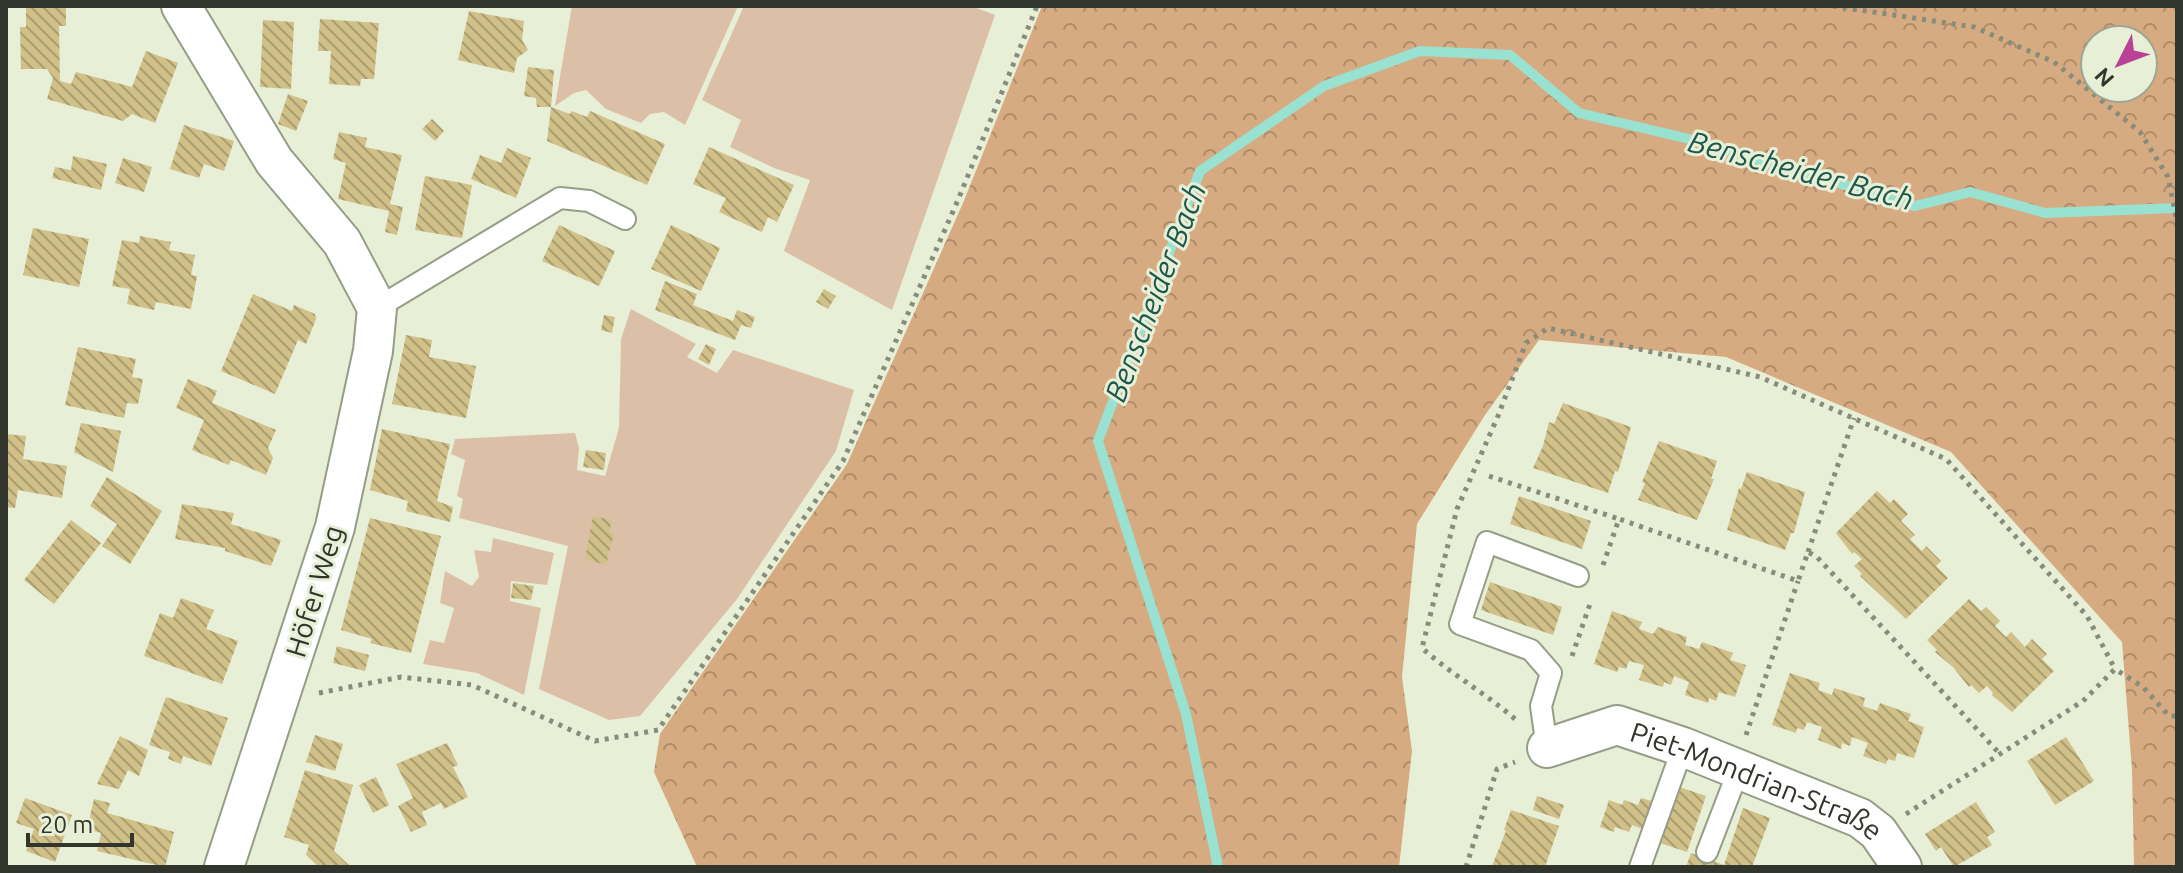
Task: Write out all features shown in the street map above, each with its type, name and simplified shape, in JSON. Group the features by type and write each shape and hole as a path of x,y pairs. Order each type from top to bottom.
{"street":[{"path":"181,6 274,161 342,242 377,308"},
{"name":"Höfer Weg","path":"224,867 335,527 373,351 377,308"},
{"name":"Piet-Mondrian-Straße","path":"1547,748 1617,725 1683,747 1860,818 1878,832 1902,867"}],"lane":[{"path":"377,308 560,198 589,201 625,219"},
{"path":"1547,748 1541,706 1551,673 1531,650 1460,624 1487,542 1578,576"},
{"path":"1640,867 1683,747"},
{"path":"1707,852 1738,768"}],"path":[{"path":"279,701 401,677 472,685 595,741 658,730 843,461 958,200 1037,6"},
{"path":"1680,6 1736,6"},
{"path":"1833,6 1974,27 2054,62 2140,132 2168,177 2177,221"},
{"path":"1466,867 1497,769 1547,748 1489,697 1422,648 1457,509 1526,343 1548,328 1760,377 1946,459 2087,616 2115,669 2143,687 2169,716 2177,716"},
{"path":"1738,768 1854,418"},
{"path":"1489,476 1798,581"},
{"path":"1602,570 1619,519"},
{"path":"1808,552 1817,557 2000,754"},
{"path":"1549,682 1564,679 1592,597"},
{"path":"1878,832 2083,701 2115,669"}],"shaded area":[{"path":"572,6 738,6 685,125 664,112 650,114 641,123 606,109 586,90 574,93 555,106"},
{"path":"744,6 971,6 995,15 892,310 784,251 810,180 774,168 730,147 741,120 702,100"},
{"path":"631,309 696,344 687,357 717,373 733,350 854,390 836,451 737,599 640,716 609,720 539,689 568,546 459,518 463,499 457,496 465,460 451,454 455,439 575,433 579,448 577,470 605,476 619,428 621,339"},
{"path":"493,538 554,553 547,585 511,581 510,601 541,608 524,695 477,673 423,664 430,640 444,643 454,608 440,603 445,571 472,586 479,577 474,550 491,552"}],"green space":[{"path":"1042,6 2177,6 2177,867 2134,867 2132,770 2122,642 1951,452 1726,357 1539,340 1485,415 1417,524 1402,677 1412,751 1399,867 697,867 654,772 660,734 847,464 963,203"}],"building":[{"path":"66,7 66,26 59,26 60,81 71,84 76,72 132,87 146,51 178,63 155,123 132,114 123,121 47,99 53,78 47,69 21,69 20,27 26,27 26,8"},
{"path":"469,11 524,21 522,40 528,50 517,58 514,73 458,60"},
{"path":"320,19 379,23 374,79 361,79 360,86 329,84 331,51 318,51"},
{"path":"263,20 294,22 291,89 260,87"},
{"path":"528,67 554,70 551,107 537,107 536,98 524,96"},
{"path":"288,94 308,101 296,131 278,124"},
{"path":"551,107 587,117 590,111 665,144 647,185 547,141"},
{"path":"432,119 444,131 435,141 422,129"},
{"path":"184,125 234,141 224,171 204,164 199,178 170,169"},
{"path":"339,132 367,138 365,147 402,155 390,204 403,207 397,235 385,232 389,211 338,199 346,163 333,159"},
{"path":"709,147 794,185 777,222 768,217 762,232 719,212 726,198 693,184"},
{"path":"507,148 531,158 516,198 471,179 480,155 501,163"},
{"path":"73,156 107,164 101,190 52,178 55,167 71,170"},
{"path":"123,158 152,167 144,192 115,183"},
{"path":"425,176 472,185 462,238 415,230"},
{"path":"559,225 615,251 599,286 542,261"},
{"path":"671,225 720,248 701,291 651,269"},
{"path":"33,228 89,239 79,287 23,275"},
{"path":"140,236 171,242 169,250 195,255 191,275 197,276 191,309 156,302 154,310 127,304 130,289 112,286 122,240 139,243"},
{"path":"665,281 697,294 693,305 733,321 737,310 755,317 751,328 741,325 735,340 655,310"},
{"path":"824,289 836,296 828,309 816,302"},
{"path":"253,294 292,311 294,305 315,314 306,344 298,340 275,394 221,371"},
{"path":"604,315 615,317 612,333 601,330"},
{"path":"406,335 432,340 429,357 476,366 466,418 392,404"},
{"path":"706,344 716,349 709,365 698,359"},
{"path":"78,347 136,359 132,377 143,379 138,404 127,403 124,418 65,405"},
{"path":"188,379 217,391 212,403 276,430 268,448 273,458 266,475 231,460 229,465 192,450 204,420 176,408"},
{"path":"1563,403 1631,427 1618,472 1615,471 1608,493 1533,468 1549,422 1554,424"},
{"path":"81,423 121,431 113,472 74,452"},
{"path":"382,429 450,444 437,501 453,507 450,522 406,511 408,501 370,490"},
{"path":"6,434 26,436 23,459 67,466 62,498 18,490 15,508 6,507"},
{"path":"1659,441 1717,461 1711,479 1714,479 1697,520 1638,500"},
{"path":"586,450 606,453 604,470 583,467"},
{"path":"1747,472 1805,492 1794,533 1791,533 1785,550 1727,530"},
{"path":"107,477 162,511 130,564 102,546 117,524 90,506"},
{"path":"1877,491 1890,503 1894,499 1908,514 1901,521 1915,535 1910,539 1922,551 1926,546 1941,561 1936,566 1948,578 1906,619 1860,576 1862,574 1854,566 1862,559 1854,552 1852,554 1836,533"},
{"path":"1519,496 1591,521 1582,549 1510,524"},
{"path":"182,504 234,513 231,524 281,540 271,566 225,551 225,548 175,539"},
{"path":"593,516 611,520 610,531 614,534 606,565 585,559"},
{"path":"370,518 441,536 411,653 370,643 372,639 341,630"},
{"path":"71,520 101,543 54,604 24,580"},
{"path":"1490,582 1562,607 1553,635 1481,610"},
{"path":"513,583 534,586 531,600 511,598"},
{"path":"181,598 214,610 206,629 238,641 222,684 144,656 160,613 173,618"},
{"path":"1969,599 1981,611 1986,607 2000,621 1995,626 2006,637 2011,632 2025,647 2032,639 2047,654 2042,659 2054,671 2012,712 1992,695 1987,686 1979,693 1971,685 1969,687 1927,640"},
{"path":"1612,611 1642,622 1639,629 1653,634 1658,627 1687,637 1685,645 1699,649 1702,642 1733,653 1730,660 1746,665 1735,697 1719,692 1716,701 1709,698 1708,703 1685,695 1689,682 1674,676 1671,685 1664,682 1663,687 1639,680 1644,665 1629,661 1626,669 1619,667 1617,672 1594,664"},
{"path":"337,646 369,655 365,671 333,663"},
{"path":"1790,673 1820,683 1818,690 1832,695 1834,688 1865,698 1863,706 1877,711 1880,703 1911,714 1908,721 1924,727 1914,758 1897,753 1895,761 1888,759 1886,764 1863,756 1868,743 1852,737 1850,746 1842,743 1841,749 1818,740 1822,727 1807,722 1804,730 1797,728 1796,733 1772,725"},
{"path":"166,697 228,718 211,766 183,756 181,764 168,759 170,752 149,745"},
{"path":"315,735 343,744 335,771 306,762"},
{"path":"120,736 148,750 139,776 128,770 119,789 97,784"},
{"path":"2066,737 2094,781 2055,805 2027,761"},
{"path":"447,743 458,765 453,767 468,797 444,809 441,803 422,812 427,825 411,832 398,806 413,798 396,764"},
{"path":"305,770 353,785 334,851 349,865 347,867 319,867 306,855 309,845 284,837"},
{"path":"376,777 389,805 373,813 359,785"},
{"path":"1679,787 1706,796 1687,852 1660,843"},
{"path":"1537,796 1564,805 1559,819 1533,810"},
{"path":"25,798 72,815 55,862 26,851 34,829 16,823"},
{"path":"1641,798 1655,802 1645,830 1632,825 1629,832 1615,827 1614,832 1600,827 1609,800 1622,805 1624,800 1638,805"},
{"path":"94,799 110,803 107,813 174,832 165,867 97,851 101,833 87,829"},
{"path":"1976,802 1995,832 1987,837 1992,845 1954,867 1941,847 1936,851 1925,834"},
{"path":"1743,808 1770,818 1752,867 1686,867 1691,853 1724,865"},
{"path":"1511,810 1559,826 1545,867 1492,866"}],"waterway":[{"name":"Benscheider Bach","path":"1218,867 1186,714 1098,441 1200,171 1324,86 1420,51 1510,55 1579,113 1698,141 1915,206 1970,192 2045,213 2177,208"}]}
